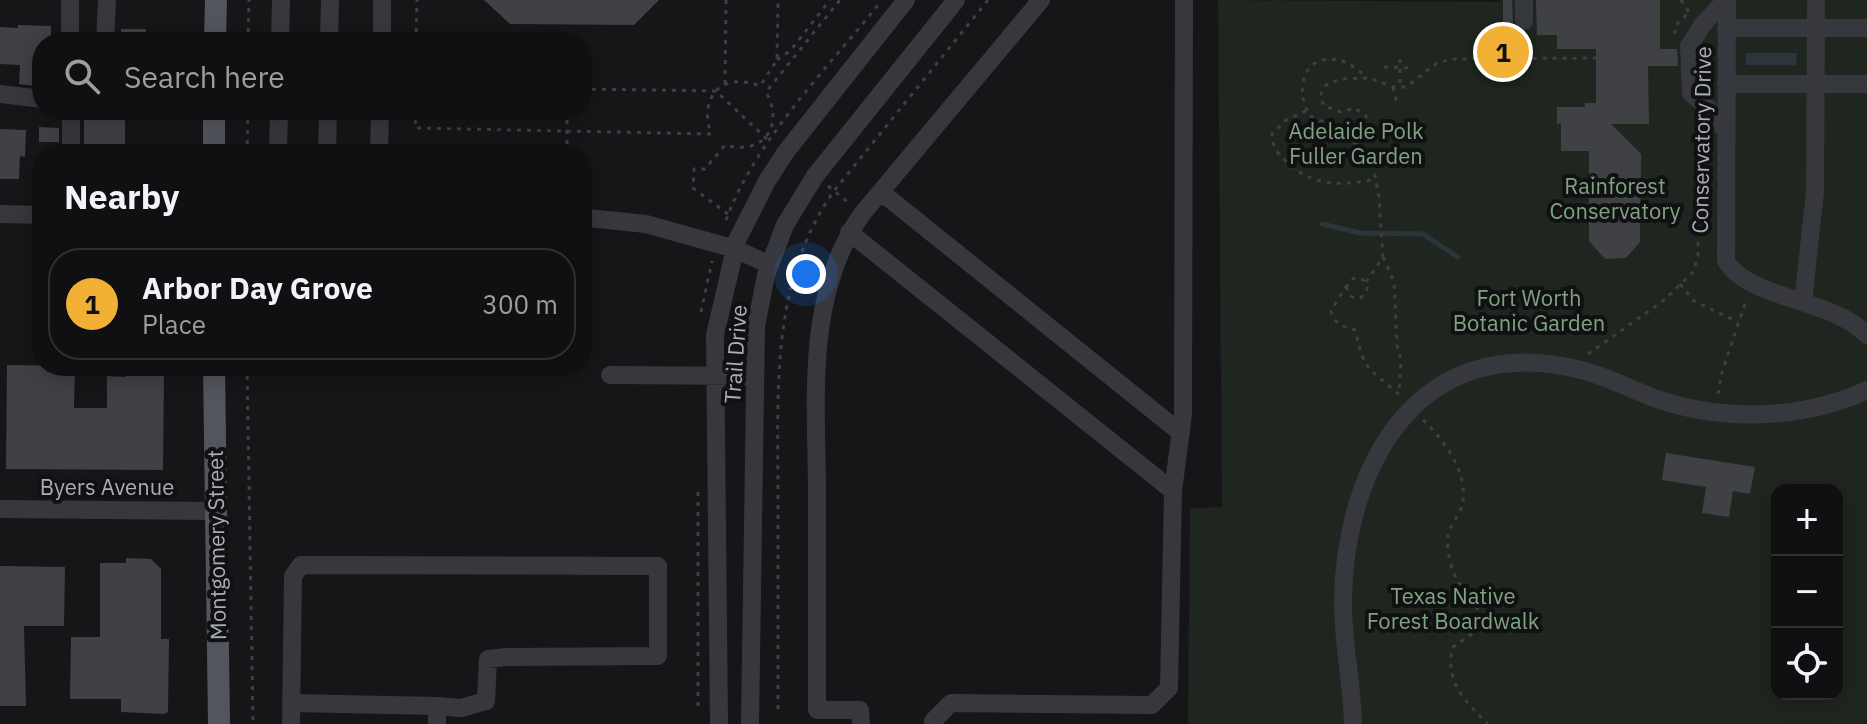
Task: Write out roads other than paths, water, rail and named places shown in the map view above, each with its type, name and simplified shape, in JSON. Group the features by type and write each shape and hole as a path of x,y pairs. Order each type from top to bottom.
{"main road":[{"path":"215,32 216,0"},
{"path":"214,120 214,144"},
{"name":"Montgomery Street","path":"214,376 219,724"}],"street":[{"path":"70,0 70,32"},
{"path":"105,32 107,0"},
{"path":"280,32 281,0"},
{"path":"329,32 330,0"},
{"path":"382,0 382,32"},
{"name":"Trail Drive","path":"719,724 715,335 726,247 737,240 785,153 906,0"},
{"name":"Trail Drive","path":"750,724 756,326 770,265 785,225 815,176 956,0"},
{"path":"861,724 860,710 817,710 817,352 826,289 849,232 862,214 1041,0"},
{"path":"933,724 951,703 1152,705 1169,688 1173,491 1183,414 1184,0"},
{"path":"1524,0 1524,21"},
{"path":"1725,130 1691,93 1689,46 1703,24 1726,0"},
{"name":"Conservatory Drive","path":"1726,0 1724,252 1731,270 1752,283 1847,318 1867,335"},
{"path":"1803,302 1815,192 1816,0"},
{"path":"1726,28 1867,28"},
{"path":"1726,84 1867,84"},
{"path":"0,94 32,98"},
{"path":"71,120 71,144"},
{"path":"278,144 279,120"},
{"path":"327,144 328,120"},
{"path":"379,144 380,120"},
{"path":"881,192 1181,433"},
{"path":"0,214 32,215"},
{"path":"592,218 646,224 726,247 770,265"},
{"path":"849,232 1173,491"},
{"path":"1353,724 1343,602 1355,508 1366,474 1388,435 1431,391 1449,380 1498,364 1582,370 1657,399 1693,409 1715,411 1789,414 1843,401 1867,390"},
{"path":"610,375 755,376"},
{"name":"Byers Avenue","path":"0,509 214,511"},
{"path":"291,703 437,715 486,701 488,659 658,656 658,566 301,565 293,576 291,703 291,724"}],"waterway":[{"path":"1322,224 1360,233 1423,234 1458,257"}],"place":[{"name":"Arbor Day Grove","path":"1503,52"}],"park label":[{"name":"Adelaide Polk Fuller Garden","path":"1356,142"},
{"name":"Rainforest Conservatory","path":"1615,198"},
{"name":"Fort Worth Botanic Garden","path":"1529,310"},
{"name":"Texas Native Forest Boardwalk","path":"1453,608"}]}
